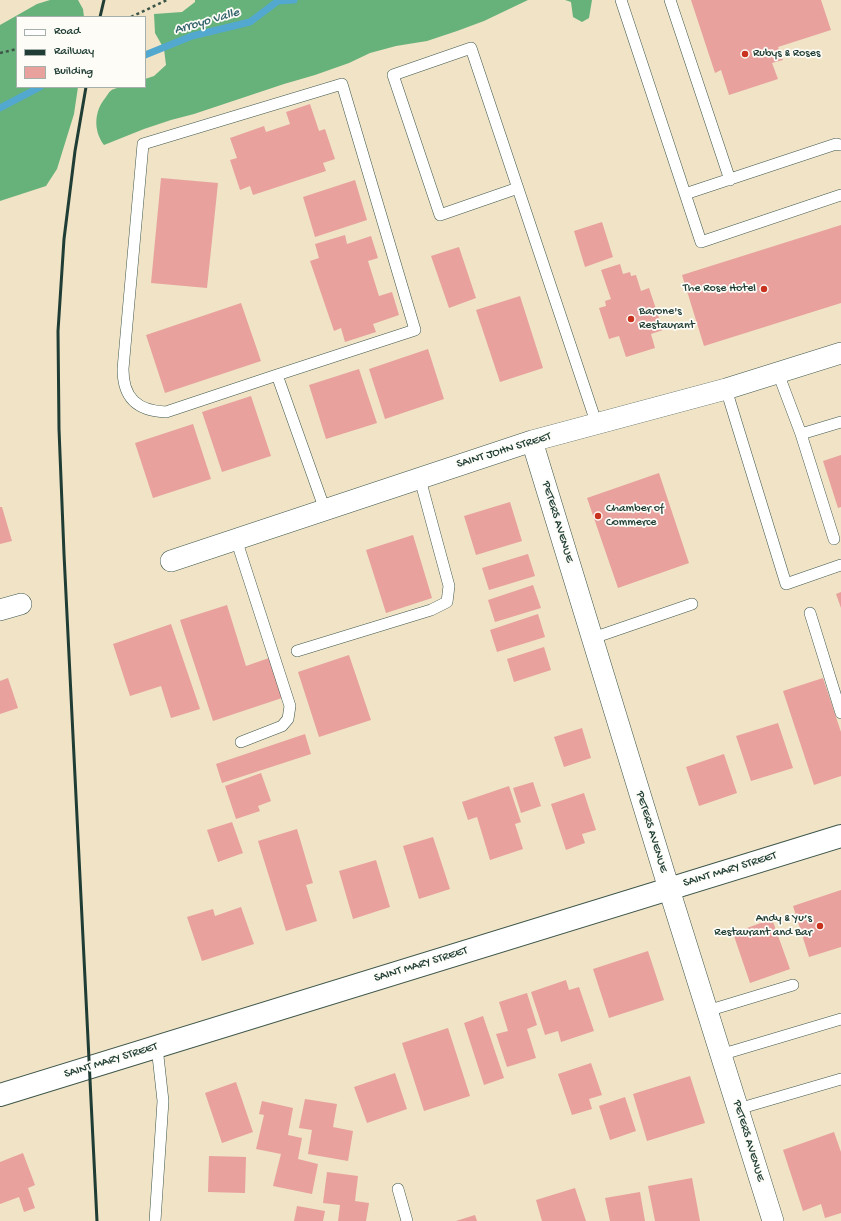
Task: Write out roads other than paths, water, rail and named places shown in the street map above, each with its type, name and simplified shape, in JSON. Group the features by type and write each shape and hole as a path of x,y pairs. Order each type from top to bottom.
{"street":[{"name":"SAINT JOHN STREET","path":"171,561 532,441 597,425 726,389 841,353"},
{"name":"PETERS AVENUE","path":"532,441 720,1055 773,1221"},
{"path":"0,610 21,604"},
{"name":"SAINT MARY STREET","path":"0,1095 841,836"}],"lane":[{"path":"621,0 701,242 841,195"},
{"path":"670,0 730,180"},
{"path":"518,188 440,215 393,74 471,48 518,188 597,425"},
{"path":"342,84 415,330 277,375 166,412 154,412 143,408 134,402 127,392 123,381 123,369 144,144 342,84"},
{"path":"685,194 836,144 841,145"},
{"path":"778,373 801,434 834,539"},
{"path":"277,375 325,510"},
{"path":"726,389 786,584 841,565"},
{"path":"801,434 841,422"},
{"path":"297,651 431,610 447,602 449,586 420,478"},
{"path":"236,540 290,706 288,719 282,726 241,742"},
{"path":"593,638 692,604"},
{"path":"810,614 841,713"},
{"path":"707,1011 793,985"},
{"path":"720,1055 841,1019"},
{"path":"155,1221 163,1101 157,1047"},
{"path":"738,1109 841,1079"},
{"path":"398,1189 407,1221"}],"waterway":[{"name":"Arroyo Valle","path":"146,55 192,36 250,22 278,1 294,0"},
{"name":"Arroyo Valle","path":"0,108 38,88"}],"railway":[{"path":"100,16 104,0"},
{"path":"86,88 75,151 64,239 58,331 59,429 64,554 97,1221"}],"place":[{"name":"Rubys & Roses","path":"745,54"},
{"name":"The Rose Hotel","path":"764,289"},
{"name":"Barone's Restaurant","path":"631,319"},
{"name":"Chamber of Commerce","path":"598,516"},
{"name":"Andy & Yu’s Restaurant and Bar","path":"820,926"}]}
